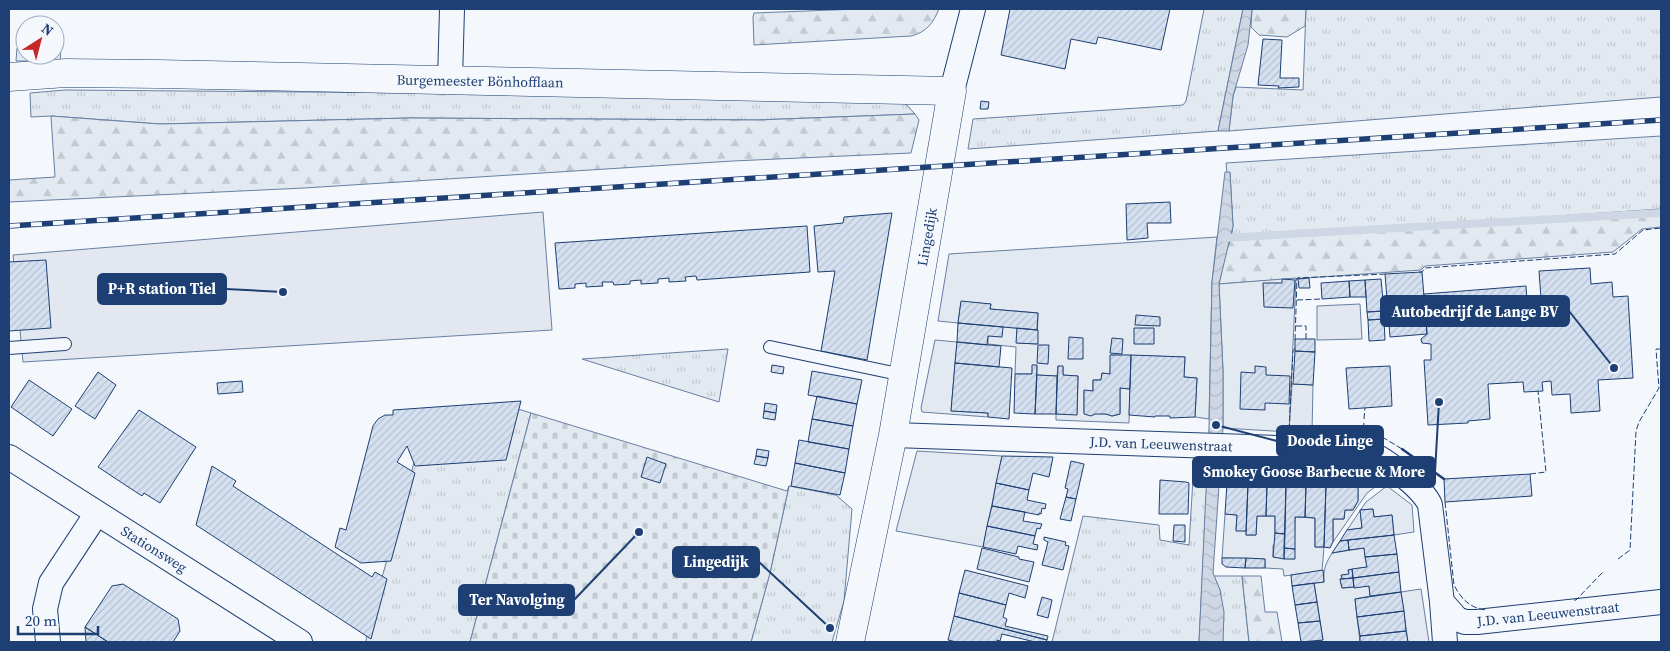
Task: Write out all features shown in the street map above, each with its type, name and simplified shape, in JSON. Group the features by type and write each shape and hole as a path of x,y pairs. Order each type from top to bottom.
{"street":[{"path":"450,80 452,9"},
{"name":"Lingedijk","path":"850,642 893,435 952,90 973,9"},
{"name":"Burgemeester Bönhofflaan","path":"9,77 66,73 952,90"},
{"name":"J.D. van Leeuwenstraat","path":"893,435 1356,450 1370,453 1422,491 1430,505 1445,642"},
{"name":"Stationsweg","path":"9,456 300,642"},
{"path":"48,642 45,609 51,583 98,513"},
{"name":"J.D. van Leeuwenstraat","path":"1442,602 1457,619 1471,622 1661,602"}],"lane":[{"path":"9,348 65,344"},
{"path":"770,348 903,375"}],"green space":[{"path":"859,9 939,9 929,26 911,36 754,45 754,13"},
{"path":"1204,9 1243,9 1218,131 968,149 973,119 1183,105 1186,101"},
{"path":"1252,9 1306,9 1305,26 1287,37 1259,35 1251,27"},
{"path":"1306,9 1661,9 1661,97 1229,131 1233,96 1236,87 1303,90"},
{"path":"65,90 544,94 903,101 915,114 757,120 409,118 160,124 51,116 31,117 30,93"},
{"path":"915,114 919,120 911,153 733,161 304,188 9,202 9,180 55,177 51,116 160,124 409,118 757,120"},
{"path":"1661,136 1661,209 1231,238 1233,226 1230,173 1227,173 1226,163"},
{"path":"1661,213 1661,227 1642,229 1613,252 1425,266 1421,270 1219,284 1231,238"},
{"path":"1217,237 1212,282 1209,419 1195,417 1197,378 1184,377 1185,357 1111,355 1110,374 1102,373 1101,380 1093,380 1093,391 1084,391 1084,413 1112,416 1120,414 1120,388 1130,389 1129,423 1056,420 1056,414 1077,414 1078,376 1063,375 1063,367 1058,366 1057,376 1037,375 1037,366 1033,365 1032,374 1015,374 1016,347 988,344 988,336 1003,327 1017,328 1017,343 1037,344 1038,313 990,309 991,304 961,302 958,323 938,321 949,254"},
{"path":"1296,278 1289,432 1223,428 1223,371 1219,284"},
{"path":"935,340 957,342 951,411 988,413 988,417 922,412 921,408"},
{"path":"728,349 719,402 582,359"},
{"path":"505,405 531,413 470,642 366,642 367,631 417,452"},
{"path":"531,413 787,491 789,486 770,573 751,642 470,642"},
{"path":"917,451 1002,456 983,547 896,531"},
{"path":"1194,462 1208,463 1199,642 1052,642 1083,516 1159,525 1160,540 1189,545"},
{"path":"1327,469 1365,470 1382,482 1367,493 1333,542 1333,519 1344,519 1345,510 1353,510 1358,501 1358,487 1326,485"},
{"path":"789,486 836,495 852,509 844,601 832,642 751,642 770,573"},
{"path":"1387,486 1412,505 1414,532 1394,535 1392,515 1374,517 1373,509 1361,510 1366,502"},
{"path":"1360,511 1362,528 1347,530"},
{"path":"1225,514 1237,515 1236,530 1246,531 1246,535 1256,535 1257,516 1275,516 1273,557 1294,559 1295,517 1315,518 1315,547 1324,547 1322,571 1284,576 1283,569 1265,568 1265,559 1222,558"},
{"path":"1364,548 1367,567 1348,570 1349,574 1340,579 1342,588 1369,586 1370,596 1355,599 1360,642 1310,642 1323,640 1314,583 1324,582 1325,566 1332,553"},
{"path":"1214,576 1242,576 1249,642 1223,642 1220,590"},
{"path":"1242,576 1261,576 1265,612 1277,612 1282,642 1249,642"},
{"path":"1421,589 1429,642 1408,642 1401,592"}],"shaded area":[{"path":"543,212 552,330 23,362 13,255"},
{"path":"1360,304 1362,339 1317,340 1317,306"},
{"path":"1292,384 1313,385 1312,433 1289,432"}],"water":[{"path":"1243,9 1252,9 1248,45 1233,96 1229,131 1218,131"},
{"path":"1225,172 1230,172 1233,226 1219,284 1223,371 1223,428 1213,573 1220,590 1224,612 1223,642 1199,642 1209,427 1212,282"}],"building":[{"path":"1010,9 1170,9 1161,50 1098,37 1096,44 1071,39 1065,69 1001,55"},
{"path":"1263,39 1282,40 1280,78 1299,78 1299,87 1278,88 1279,86 1258,85"},
{"path":"981,101 989,102 988,109 980,109"},
{"path":"1170,202 1171,223 1147,223 1148,238 1127,240 1126,204"},
{"path":"892,213 867,360 821,351 835,271 818,272 814,226 843,223 844,217"},
{"path":"807,226 810,272 697,280 696,276 685,277 686,281 669,282 669,278 658,279 658,283 641,284 641,280 630,281 630,284 614,285 613,282 602,282 603,286 586,287 586,283 575,284 575,288 559,289 555,243"},
{"path":"46,260 51,328 9,331 9,262"},
{"path":"1590,268 1591,284 1612,282 1613,297 1628,296 1633,378 1598,380 1600,411 1571,413 1570,394 1552,395 1551,381 1542,382 1543,391 1524,392 1523,382 1488,384 1490,419 1468,421 1468,423 1428,425 1424,360 1431,360 1431,344 1422,343 1421,339 1427,334 1424,294 1526,286 1527,304 1531,303 1532,313 1542,312 1539,271"},
{"path":"1422,272 1427,334 1390,337 1385,274"},
{"path":"1309,278 1310,288 1299,288 1298,279"},
{"path":"1282,279 1295,280 1293,308 1264,307 1263,283 1282,283"},
{"path":"1381,279 1384,311 1367,312 1365,280"},
{"path":"1365,280 1366,297 1350,297 1349,281"},
{"path":"1349,281 1350,297 1322,299 1321,283"},
{"path":"961,301 991,304 990,309 1038,313 1037,330 958,323"},
{"path":"1384,311 1384,319 1368,320 1367,312"},
{"path":"1136,315 1160,317 1160,326 1135,325"},
{"path":"1384,319 1385,340 1369,341 1368,320"},
{"path":"958,323 1003,327 1002,337 988,336 987,345 957,342"},
{"path":"1017,328 1038,330 1038,344 1016,343"},
{"path":"1134,328 1154,328 1154,344 1134,344"},
{"path":"1069,337 1083,338 1083,359 1068,359"},
{"path":"1112,338 1123,339 1122,354 1110,353"},
{"path":"1295,339 1315,339 1315,352 1295,351"},
{"path":"957,342 1001,346 999,367 955,363"},
{"path":"1038,345 1049,345 1048,364 1037,363"},
{"path":"1295,351 1315,352 1313,385 1293,384"},
{"path":"1110,355 1131,355 1130,389 1120,388 1120,414 1112,416 1095,414 1091,416 1084,414 1084,390 1093,391 1093,380 1101,380 1102,373 1110,374"},
{"path":"1131,355 1185,357 1184,377 1197,378 1195,417 1170,418 1170,416 1129,415"},
{"path":"955,363 1012,368 1009,419 988,417 988,413 951,411"},
{"path":"772,365 784,367 783,374 771,372"},
{"path":"1032,365 1037,365 1035,414 1014,413 1015,374 1032,374"},
{"path":"1058,366 1063,366 1063,375 1078,376 1077,415 1056,414"},
{"path":"1255,366 1266,367 1266,375 1290,376 1289,404 1265,403 1265,410 1240,409 1241,372 1255,373"},
{"path":"1390,366 1392,406 1349,409 1346,368"},
{"path":"812,371 862,380 857,404 808,395"},
{"path":"98,372 116,385 95,419 75,406"},
{"path":"1037,375 1057,376 1056,414 1035,414"},
{"path":"29,380 72,409 53,436 11,407"},
{"path":"242,381 243,392 218,394 217,383"},
{"path":"817,396 857,404 853,426 812,419"},
{"path":"521,401 506,460 415,466 407,446 397,462 415,473 391,561 361,563 335,547 340,528 346,530 373,426 378,419 385,415 393,415 393,410"},
{"path":"765,403 777,405 776,413 764,411"},
{"path":"139,410 196,447 160,503 144,493 142,496 98,467"},
{"path":"764,411 776,413 775,420 763,418"},
{"path":"812,419 853,426 849,449 808,442"},
{"path":"799,440 849,449 845,473 795,463"},
{"path":"757,449 769,451 768,458 756,456"},
{"path":"756,456 768,458 766,466 754,464"},
{"path":"1002,456 1053,457 1049,477 1033,473 1029,490 996,483"},
{"path":"647,457 666,464 660,483 641,477"},
{"path":"1071,461 1084,464 1076,499 1066,497 1068,489 1065,488"},
{"path":"795,463 845,473 840,495 791,486"},
{"path":"212,466 236,481 233,486 372,577 375,572 387,579 371,639 196,525"},
{"path":"1530,474 1532,496 1445,502 1444,479"},
{"path":"1160,480 1189,483 1188,514 1159,514"},
{"path":"996,483 1029,490 1027,500 1046,504 1045,509 1042,508 1039,515 992,506"},
{"path":"1227,483 1248,484 1246,531 1236,531 1237,515 1225,514"},
{"path":"1248,484 1267,484 1266,516 1257,516 1256,535 1246,535"},
{"path":"1267,484 1286,485 1285,534 1275,533 1275,516 1266,516"},
{"path":"1286,485 1306,485 1305,517 1295,517 1295,549 1284,548"},
{"path":"1306,485 1326,485 1324,547 1315,547 1315,518 1305,517"},
{"path":"1326,485 1358,487 1358,501 1353,510 1345,510 1344,519 1333,519 1333,542 1330,548 1324,547"},
{"path":"1066,497 1076,499 1071,521 1060,519"},
{"path":"992,506 1025,512 1023,521 1042,524 1040,529 1037,528 1035,536 987,526"},
{"path":"1373,509 1374,517 1392,515 1394,535 1340,541 1347,530 1362,528 1360,510"},
{"path":"1174,525 1185,525 1185,542 1173,541"},
{"path":"987,526 1035,536 1033,544 1038,545 1037,550 1018,546 1016,554 983,547"},
{"path":"1275,533 1285,534 1284,559 1273,557"},
{"path":"1394,535 1397,554 1365,557 1364,548 1349,550 1348,540"},
{"path":"1044,537 1066,542 1065,545 1069,546 1063,570 1042,565 1048,542 1044,540"},
{"path":"1348,540 1349,550 1332,553 1340,541"},
{"path":"982,548 1034,562 1029,582 977,569"},
{"path":"1284,548 1295,549 1295,559 1284,559"},
{"path":"1397,554 1399,572 1353,578 1352,569 1367,567 1365,557"},
{"path":"1222,558 1246,558 1245,568 1226,567 1222,564"},
{"path":"1246,558 1265,559 1265,568 1245,568"},
{"path":"1352,569 1353,578 1342,579 1341,575 1349,574 1348,570"},
{"path":"965,570 1028,586 1025,598 1009,593 1006,605 959,593"},
{"path":"1323,570 1324,582 1292,586 1291,575"},
{"path":"1399,572 1401,592 1370,596 1369,586 1354,588 1353,578"},
{"path":"1353,578 1354,587 1342,588 1340,579"},
{"path":"1314,583 1317,602 1295,605 1292,586"},
{"path":"123,584 178,619 180,631 173,642 108,642 85,627 112,586"},
{"path":"1401,592 1404,611 1357,617 1355,599"},
{"path":"959,593 1006,605 1003,617 1007,619 1005,626 1048,636 1047,640 954,616"},
{"path":"1042,597 1052,600 1048,618 1037,615"},
{"path":"1317,602 1320,621 1298,623 1295,605"},
{"path":"1404,611 1406,631 1360,636 1357,617"},
{"path":"954,616 1047,640 1046,642 1035,642 1002,634 1000,641 997,640 997,642 957,642 948,640"},
{"path":"1320,621 1323,640 1301,642 1298,623"},
{"path":"85,627 108,642 86,642"},
{"path":"1406,631 1408,642 1360,642 1360,636"}],"waterway":[{"path":"1224,238 1661,213"}],"railway":[{"path":"9,226 1661,120"}],"fence":[{"path":"1419,272 1422,272 1425,268 1615,254 1643,230 1661,228"},
{"path":"1295,340 1297,278 1387,274"},
{"path":"1297,300 1322,299"},
{"path":"1296,326 1306,326 1306,339"},
{"path":"1295,348 1293,351 1289,432 1379,435 1402,449"},
{"path":"1618,559 1630,550 1636,431 1639,422 1659,388 1656,349 1661,349"},
{"path":"1530,474 1546,472 1538,391"},
{"path":"1364,419 1365,408"},
{"path":"1362,434 1364,423"},
{"path":"1445,502 1454,585 1467,602 1476,608 1487,610"},
{"path":"1574,600 1603,572"}],"wall":[{"path":"1402,449 1444,479"}],"place":[{"name":"P+R station Tiel","path":"283,292"},
{"name":"Autobedrijf de Lange BV","path":"1614,368"},
{"name":"Smokey Goose Barbecue & More","path":"1439,402"},
{"name":"Doode Linge","path":"1216,425"},
{"name":"Ter Navolging","path":"639,532"},
{"name":"Lingedijk","path":"830,628"}]}
